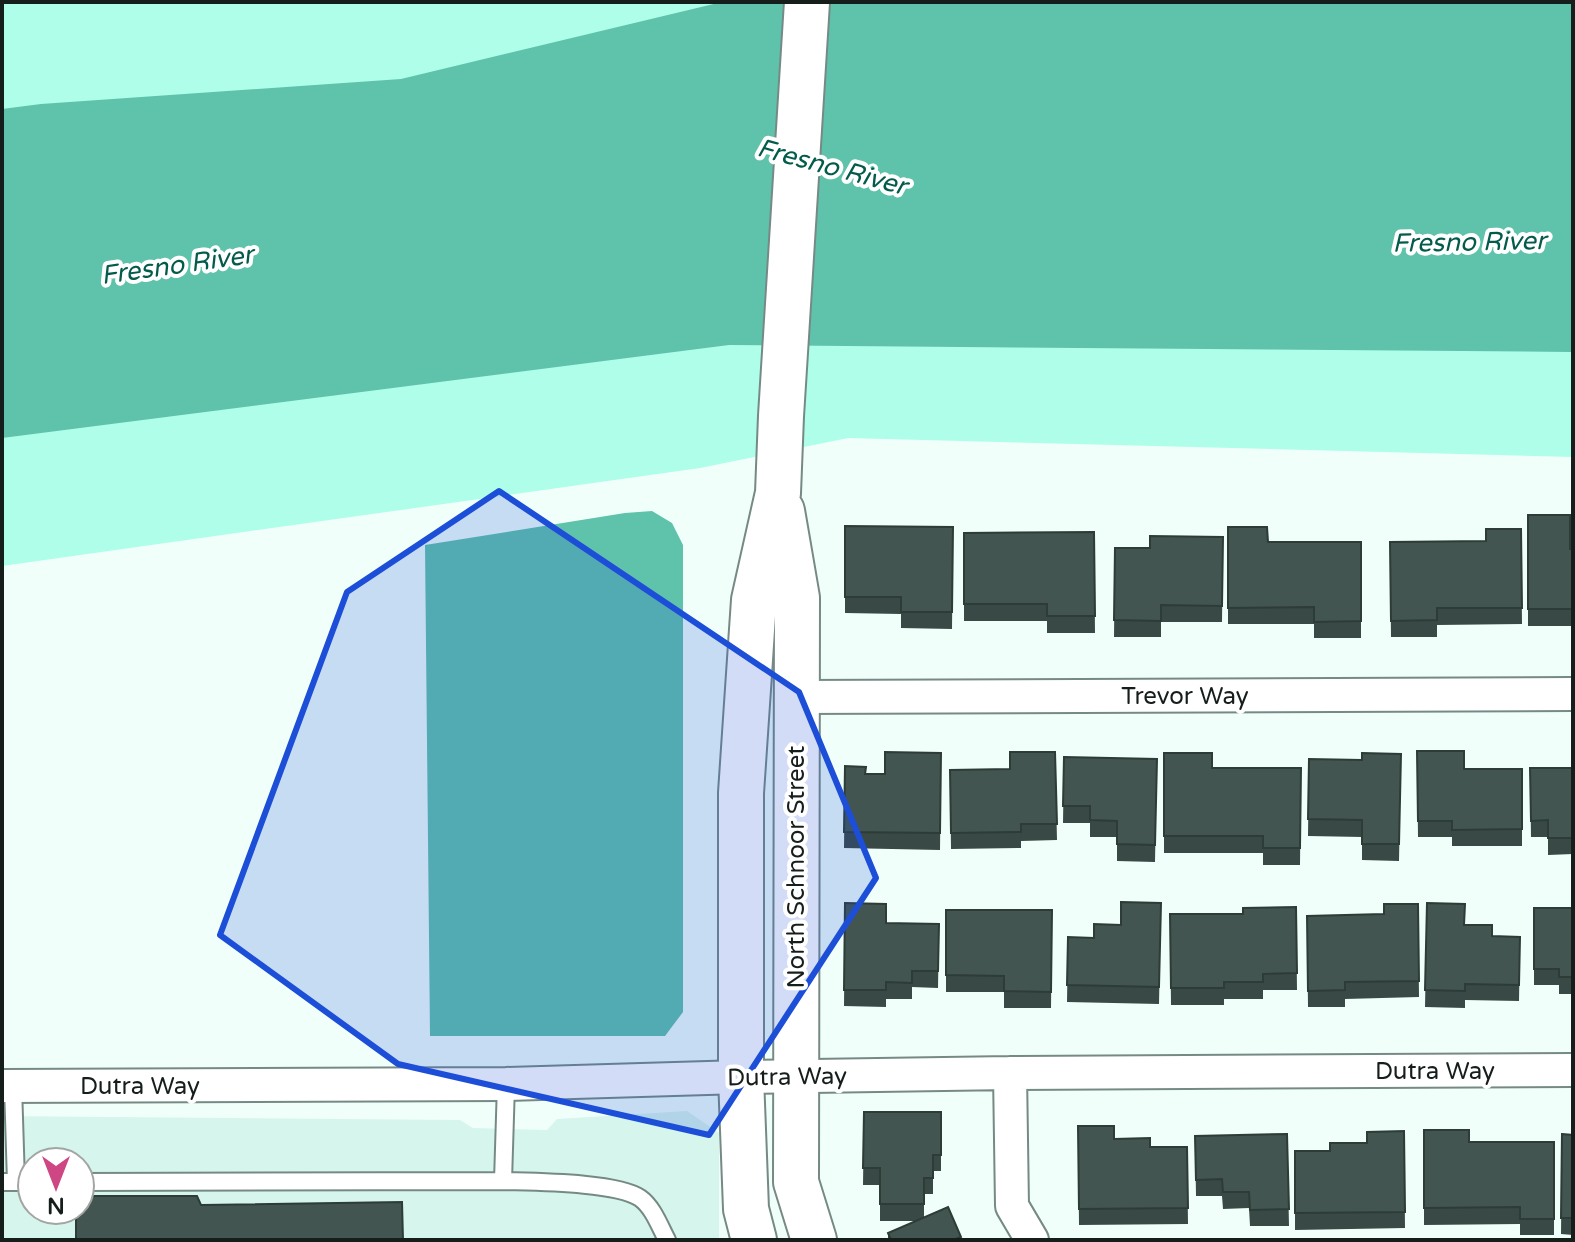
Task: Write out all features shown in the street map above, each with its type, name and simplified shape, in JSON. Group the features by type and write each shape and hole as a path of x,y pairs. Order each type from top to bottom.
{"street":[{"name":"North Schnoor Street","path":"754,1240 746,1209 741,1077 741,793 754,600 778,493 807,2"},
{"name":"North Schnoor Street","path":"778,493 797,598 796,1182 814,1240"},
{"name":"Trevor Way","path":"797,697 1573,694"},
{"name":"Dutra Way","path":"8,1086 506,1084 1010,1073 1573,1070"},
{"path":"1010,1073 1012,1206 1032,1240"}],"lane":[{"path":"503,1181 506,1084"},
{"path":"8,1086 16,1171"},
{"path":"96,1182 503,1181 614,1188 640,1198 655,1216 667,1240"}],"highlighted area":[{"path":"499,491 799,692 876,878 709,1135 398,1064 220,935 347,592"}],"shaded area":[{"path":"2,2 1573,2 1573,457 848,438 700,468 2,566"},
{"path":"687,1111 719,1133 719,1240 2,1240 2,1116 460,1120 473,1128 547,1130 557,1119"}],"water":[{"name":"Fresno River","path":"722,2 1573,2 1573,352 729,345 2,438 2,109 401,79"},
{"path":"652,511 672,523 683,545 683,1012 665,1036 430,1036 425,545"}],"building":[{"path":"1528,515 1570,515 1573,609 1528,609"},
{"path":"845,526 953,527 952,612 901,612 901,597 845,597"},
{"path":"1228,527 1267,527 1268,542 1361,542 1361,621 1314,622 1314,607 1228,608"},
{"path":"1486,529 1521,529 1522,608 1437,608 1437,620 1391,621 1390,542 1486,541"},
{"path":"1094,532 1095,616 1047,616 1047,604 964,604 964,533"},
{"path":"1150,536 1223,537 1222,606 1161,605 1161,621 1114,620 1115,548 1150,548"},
{"path":"1417,751 1464,751 1464,769 1522,769 1522,829 1452,830 1452,821 1418,821"},
{"path":"885,752 941,753 940,833 844,832 845,766 866,767 865,774 885,774"},
{"path":"1010,752 1055,752 1057,824 1021,824 1021,832 951,833 950,770 1010,769"},
{"path":"1164,753 1212,753 1212,768 1301,768 1300,848 1263,848 1263,836 1164,836"},
{"path":"1362,753 1401,754 1399,844 1362,844 1362,820 1308,819 1309,759 1362,760"},
{"path":"1064,757 1157,759 1155,845 1117,844 1117,821 1090,820 1090,806 1063,806"},
{"path":"1530,768 1573,768 1573,838 1548,838 1548,820 1531,821"},
{"path":"1121,902 1161,903 1159,987 1067,985 1068,937 1094,938 1094,924 1121,925"},
{"path":"845,903 886,904 886,923 939,924 938,971 912,971 912,983 886,982 886,990 844,990"},
{"path":"1427,903 1465,904 1464,925 1492,925 1492,936 1520,937 1519,985 1465,984 1465,991 1425,990"},
{"path":"1384,904 1418,904 1419,981 1345,982 1345,990 1308,991 1307,916 1384,914"},
{"path":"1296,907 1297,973 1263,974 1263,982 1224,982 1224,988 1171,988 1170,914 1243,914 1243,908"},
{"path":"1534,908 1573,908 1573,977 1559,977 1559,969 1534,969"},
{"path":"946,910 1052,910 1051,992 1004,991 1004,976 946,975"},
{"path":"864,1112 941,1112 941,1155 933,1155 933,1178 924,1178 924,1204 880,1204 880,1168 863,1168"},
{"path":"1078,1126 1114,1126 1114,1139 1150,1138 1150,1147 1187,1147 1188,1208 1079,1209"},
{"path":"1424,1130 1469,1130 1469,1142 1554,1142 1554,1219 1520,1219 1520,1207 1424,1208"},
{"path":"1404,1131 1405,1212 1295,1213 1295,1151 1330,1151 1330,1143 1367,1143 1367,1132"},
{"path":"1287,1134 1289,1209 1250,1210 1249,1192 1223,1192 1222,1179 1196,1180 1195,1136"},
{"path":"1562,1134 1573,1135 1573,1218 1561,1218"},
{"path":"96,1196 197,1196 201,1205 402,1202 403,1240 76,1240 76,1226 96,1226"},
{"path":"948,1207 961,1237 953,1240 891,1240 888,1233"}]}
